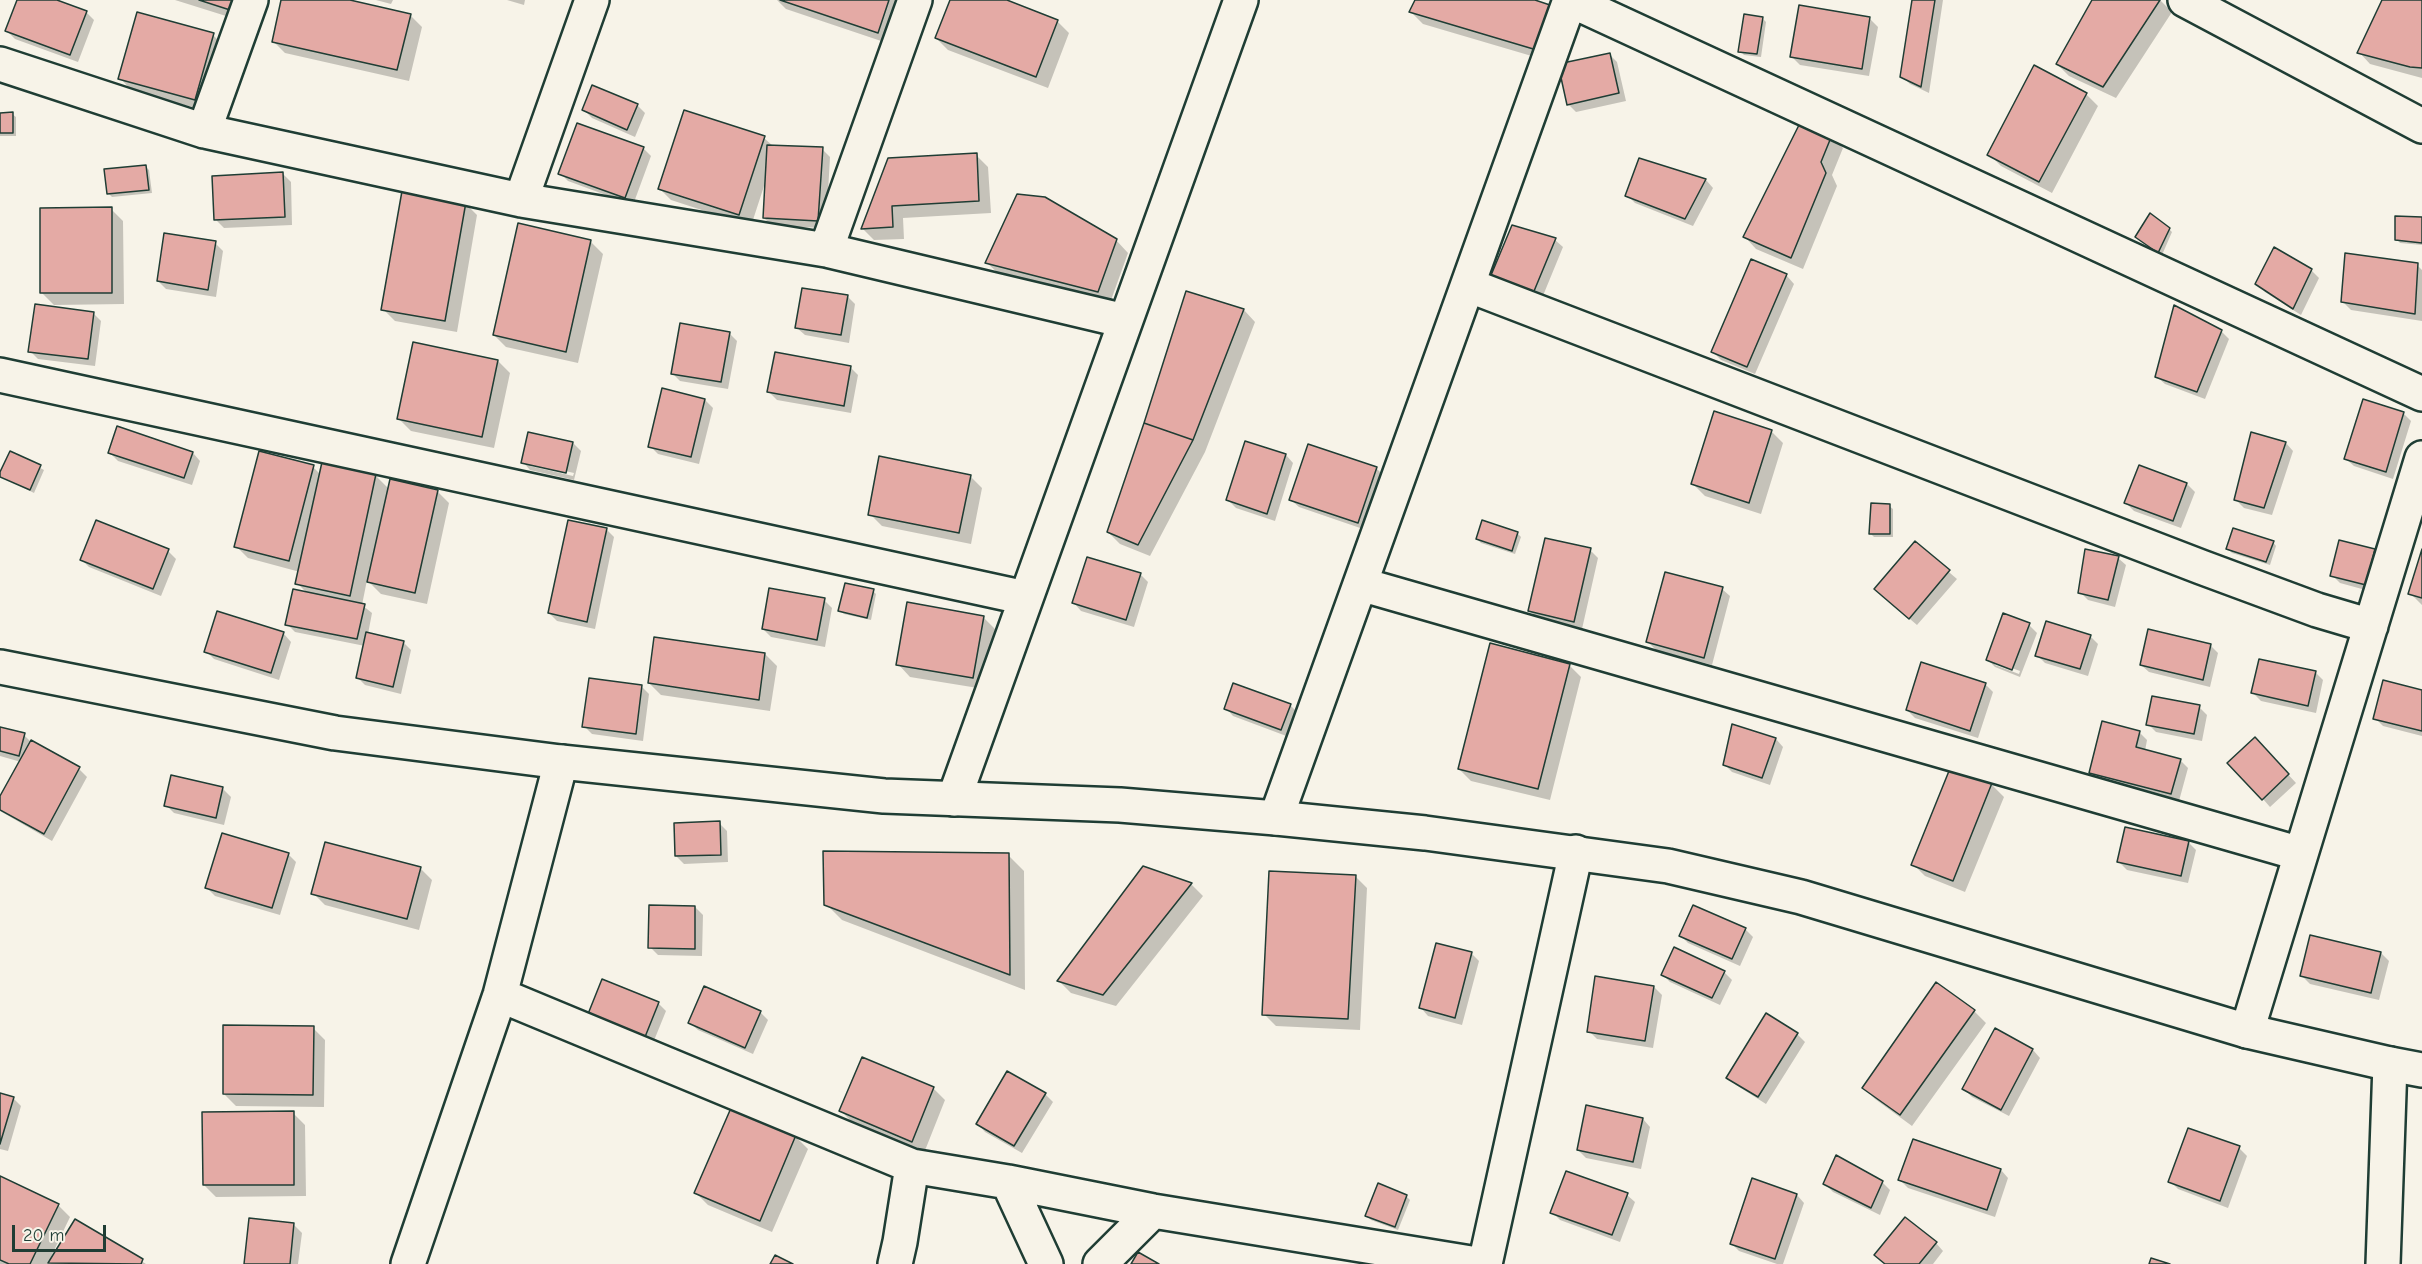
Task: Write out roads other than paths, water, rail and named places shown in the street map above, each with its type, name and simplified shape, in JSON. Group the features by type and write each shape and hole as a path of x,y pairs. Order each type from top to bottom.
{"street":[{"path":"204,131 251,0"},
{"path":"521,200 592,0"},
{"path":"826,250 915,0"},
{"path":"954,799 1241,0"},
{"path":"1276,819 1570,0 2422,394"},
{"path":"2185,0 2422,126"},
{"path":"0,64 204,131 521,200 826,250 1125,321"},
{"path":"1468,285 2201,567 2317,610 2371,626"},
{"path":"0,375 1026,598"},
{"path":"2247,1031 2422,458"},
{"path":"1360,584 2301,854"},
{"path":"0,667 335,733 561,762 884,796 1120,805 1276,819 1425,833 1668,866 1800,897 2247,1031 2422,1070"},
{"path":"408,1264 500,995 561,762"},
{"path":"1485,1264 1575,852"},
{"path":"500,995 912,1166 1008,1182 1153,1211 1477,1264"},
{"path":"2383,1264 2390,1064"},
{"path":"895,1264 912,1166"},
{"path":"1008,1182 1046,1264"},
{"path":"1100,1264 1153,1211"}]}
